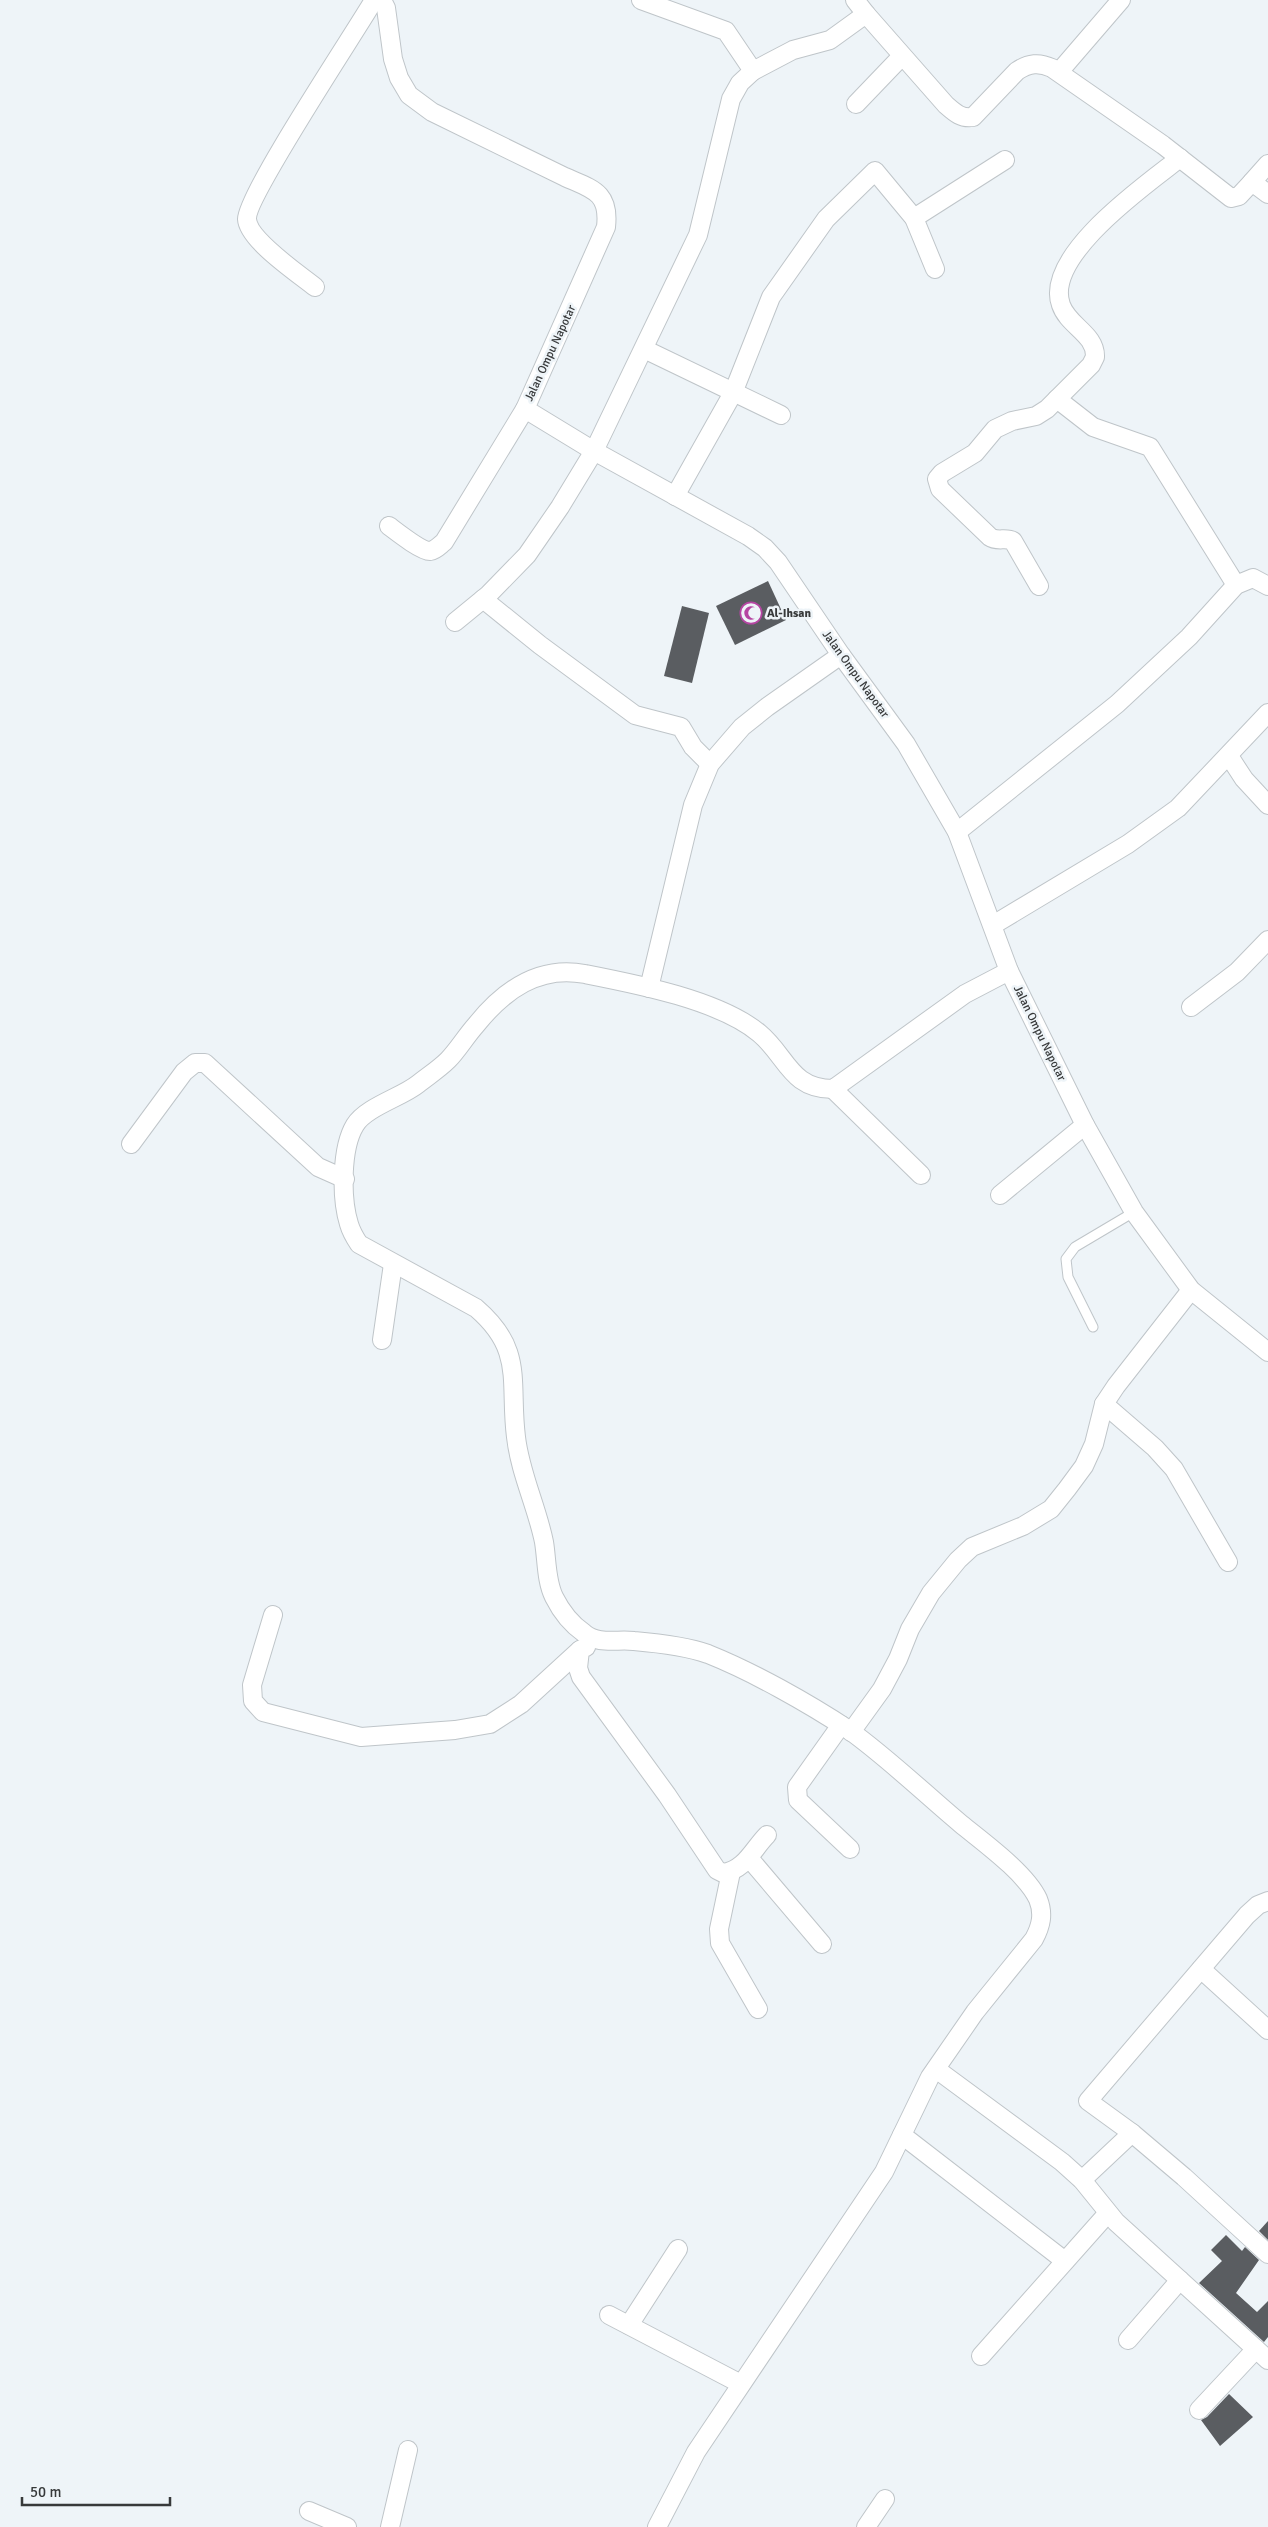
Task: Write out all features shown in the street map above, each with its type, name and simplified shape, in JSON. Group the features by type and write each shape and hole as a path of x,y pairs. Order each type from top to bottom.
{"street":[{"path":"316,287 260,242 251,230 247,219 249,209 272,165 374,0"},
{"name":"Jalan Ompu Napotar","path":"382,0 386,8 393,59 399,78 409,95 432,112 564,177 585,185 599,194 605,204 607,213 606,227 525,409 594,451 748,536 765,548 789,576 841,655 906,744 957,832 1009,971 1085,1125 1134,1212 1191,1290 1268,1352"},
{"path":"642,0 726,31 753,70"},
{"path":"1059,72 1121,0"},
{"path":"455,622 483,599 527,555 560,507 594,451 698,235 731,98 740,83 753,70 793,50 830,40 861,7 946,105 966,118 978,114 1017,71 1025,66 1044,64 1059,72 1180,158 1232,198 1239,196 1268,164"},
{"path":"856,104 902,56"},
{"path":"1039,586 1013,541 1008,539 996,540 990,537 940,489 937,481 942,473 975,453 995,429 1012,421 1036,416 1058,399 1095,358 1092,341 1067,316 1060,304 1060,288 1072,256 1108,216 1180,158"},
{"path":"914,218 1005,160"},
{"path":"675,496 733,393 771,297 806,245 841,202 876,171 914,218 935,268"},
{"path":"1252,182 1268,194"},
{"path":"644,349 781,415"},
{"path":"1058,399 1093,427 1150,447 1236,585"},
{"path":"389,526 423,548 430,551 437,549 444,542 525,409"},
{"path":"957,832 1117,704 1189,637 1236,585 1253,578 1268,586"},
{"path":"483,599 540,645 641,718 672,722 681,726 693,747 710,764"},
{"path":"649,988 693,805 710,764 742,727 841,655"},
{"path":"993,925 1128,844 1178,808 1268,713"},
{"path":"1229,756 1244,779 1268,805"},
{"path":"1192,1007 1237,972 1268,940"},
{"path":"657,2527 696,2452 875,2186 936,2069 975,2012 1034,1940 1040,1928 1041,1912 1037,1898 1027,1883 1000,1856 846,1728 744,1669 704,1653 631,1640 597,1640 585,1634 564,1615 553,1595 544,1541 516,1438 512,1366 502,1335 491,1321 476,1308 359,1244 349,1226 345,1205 344,1179 348,1140 356,1123 393,1098 416,1086 448,1061 477,1023 511,989 536,976 554,973 583,973 649,988 717,1009 746,1023 762,1036 796,1078 818,1089 833,1089 965,994 1009,971"},
{"path":"131,1144 184,1072 195,1063 205,1063 318,1167 344,1179"},
{"path":"833,1089 921,1175"},
{"path":"1000,1195 1085,1125"},
{"path":"382,1340 393,1264"},
{"path":"850,1849 803,1806 797,1796 797,1788 846,1728 882,1689 898,1659 910,1629 931,1594 958,1560 972,1547 1023,1526 1050,1509 1067,1489 1084,1466 1094,1444 1104,1404 1191,1290"},
{"path":"1104,1404 1155,1448 1174,1469 1228,1562"},
{"path":"273,1615 252,1685 253,1701 263,1712 360,1737 455,1730 490,1724 521,1704 580,1650 597,1640"},
{"path":"580,1650 578,1668 588,1689 667,1795 710,1861 723,1874 731,1872 749,1858 755,1847 767,1835"},
{"path":"749,1858 822,1944"},
{"path":"731,1872 720,1929 720,1943 758,2009"},
{"path":"1268,1902 1258,1905 1247,1915 1088,2100 1132,2133 1184,2177 1268,2254"},
{"path":"1201,1969 1268,2030"},
{"path":"936,2069 1062,2162 1082,2180 1108,2213 1262,2354 1199,2410"},
{"path":"1082,2180 1132,2133"},
{"path":"902,2135 1065,2261"},
{"path":"981,2356 1108,2213"},
{"path":"629,2325 678,2248"},
{"path":"1128,2340 1180,2280"},
{"path":"609,2315 741,2384"},
{"path":"390,2527 408,2450"},
{"path":"866,2527 885,2500"},
{"path":"309,2511 346,2527"}],"lane":[{"path":"1093,1327 1068,1277 1066,1259 1075,1247 1134,1212"}],"building":[{"name":"Al-Ihsan","path":"768,581 786,620 735,645 716,606"},
{"path":"682,606 709,613 692,683 664,676"},
{"path":"1268,2221 1268,2240 1259,2231"},
{"path":"1226,2235 1242,2251 1245,2247 1259,2260 1236,2293 1257,2312 1268,2301 1268,2337 1264,2342 1199,2283 1222,2261 1211,2250"},
{"path":"1229,2394 1253,2417 1220,2446 1201,2420 1207,2417"}],"place":[{"name":"Al-Ihsan","path":"751,613"}]}
